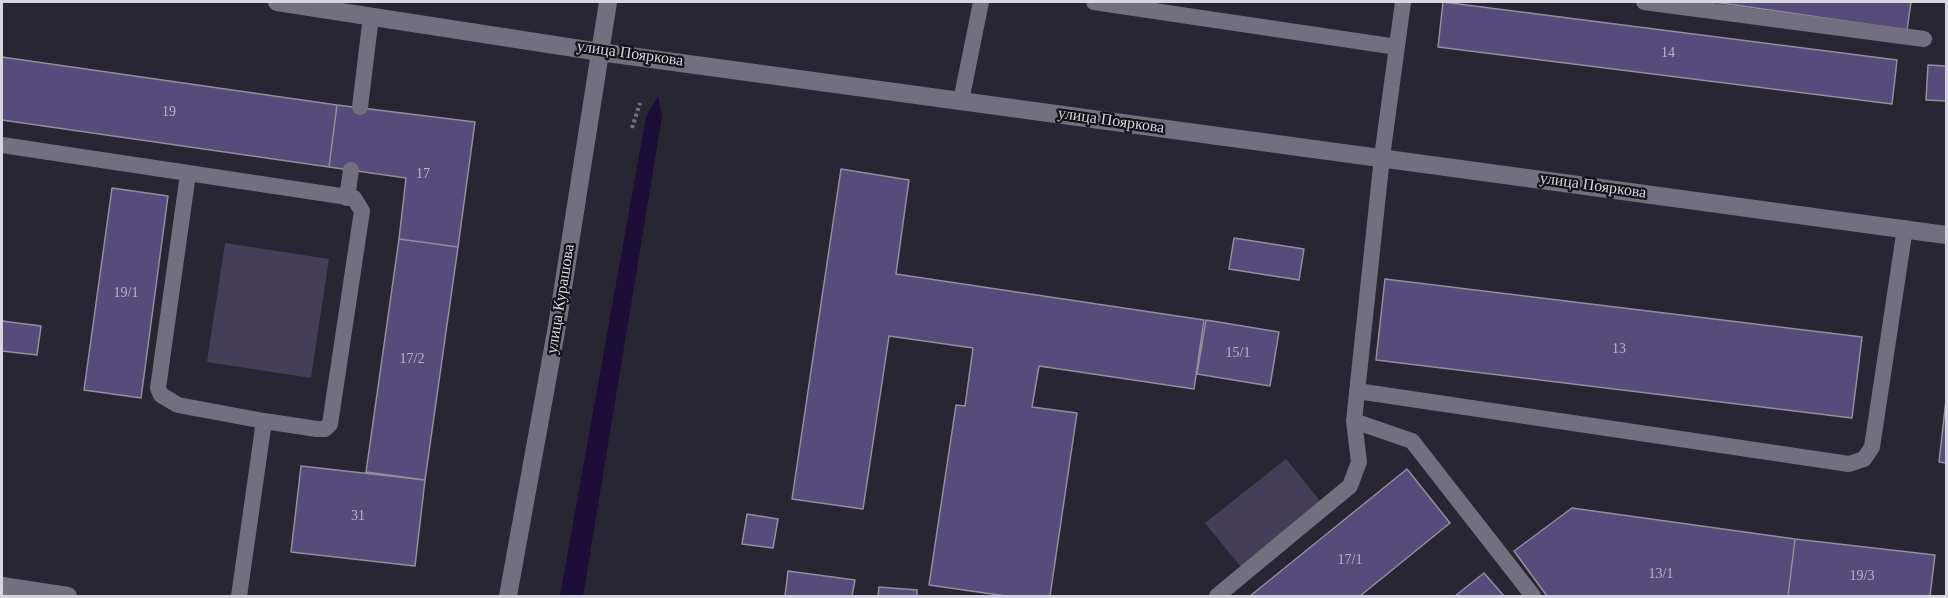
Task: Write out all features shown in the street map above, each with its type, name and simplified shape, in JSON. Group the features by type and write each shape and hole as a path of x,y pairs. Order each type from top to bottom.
{"main road":[{"name":"улица Пояркова","path":"277,2 600,52 1947,235"},
{"name":"улица Курашова","path":"508,597 557,326 608,2"},
{"path":"2,586 68,597"}],"lane":[{"path":"961,101 981,2"},
{"path":"1094,2 1397,47"},
{"path":"1217,597 1350,486 1359,462 1354,421 1382,157 1403,2"},
{"path":"1644,2 1924,39"},
{"path":"360,107 371,16"},
{"path":"2,145 354,198 362,211 330,424 326,429 264,421 178,405 161,395 158,388 188,174"},
{"path":"347,198 351,171"},
{"path":"1357,391 1849,464 1864,459 1872,447 1905,228"},
{"path":"239,597 264,421"},
{"path":"1354,421 1412,441 1533,597"}],"path":[{"path":"633,128 640,103"}],"shaded area":[{"path":"658,96 662,117 583,596 560,596 646,117"},
{"path":"225,243 329,259 311,378 207,362"},
{"path":"1286,459 1321,502 1241,567 1205,523"}],"building":[{"path":"1443,2 1897,60 1892,104 1438,47"},
{"path":"1714,2 1911,2 1907,30"},
{"path":"2,57 337,105 329,167 2,120"},
{"path":"1928,65 1946,66 1946,101 1926,100"},
{"path":"337,105 475,122 458,247 399,239 406,178 329,167"},
{"path":"841,169 909,180 896,274 1204,320 1194,389 1039,366 1032,407 1077,413 1050,596 1006,596 929,585 956,405 965,406 973,348 889,336 863,509 792,499"},
{"path":"112,188 168,196 141,398 84,390"},
{"path":"1234,238 1304,249 1299,280 1229,269"},
{"path":"399,239 458,247 425,480 366,472"},
{"path":"1385,279 1862,337 1852,418 1376,360"},
{"path":"1206,320 1279,332 1270,386 1197,374"},
{"path":"2,321 41,326 37,355 2,351"},
{"path":"1946,400 1946,463 1939,462"},
{"path":"301,466 425,480 415,566 291,552"},
{"path":"1407,469 1450,523 1360,596 1250,596"},
{"path":"1572,508 1795,539 1788,596 1547,596 1514,551"},
{"path":"747,514 778,519 773,548 742,544"},
{"path":"1795,539 1935,555 1930,596 1788,596"},
{"path":"788,571 855,580 852,596 785,596"},
{"path":"1484,573 1504,596 1455,596"},
{"path":"879,587 917,590 917,596 878,596"}]}
